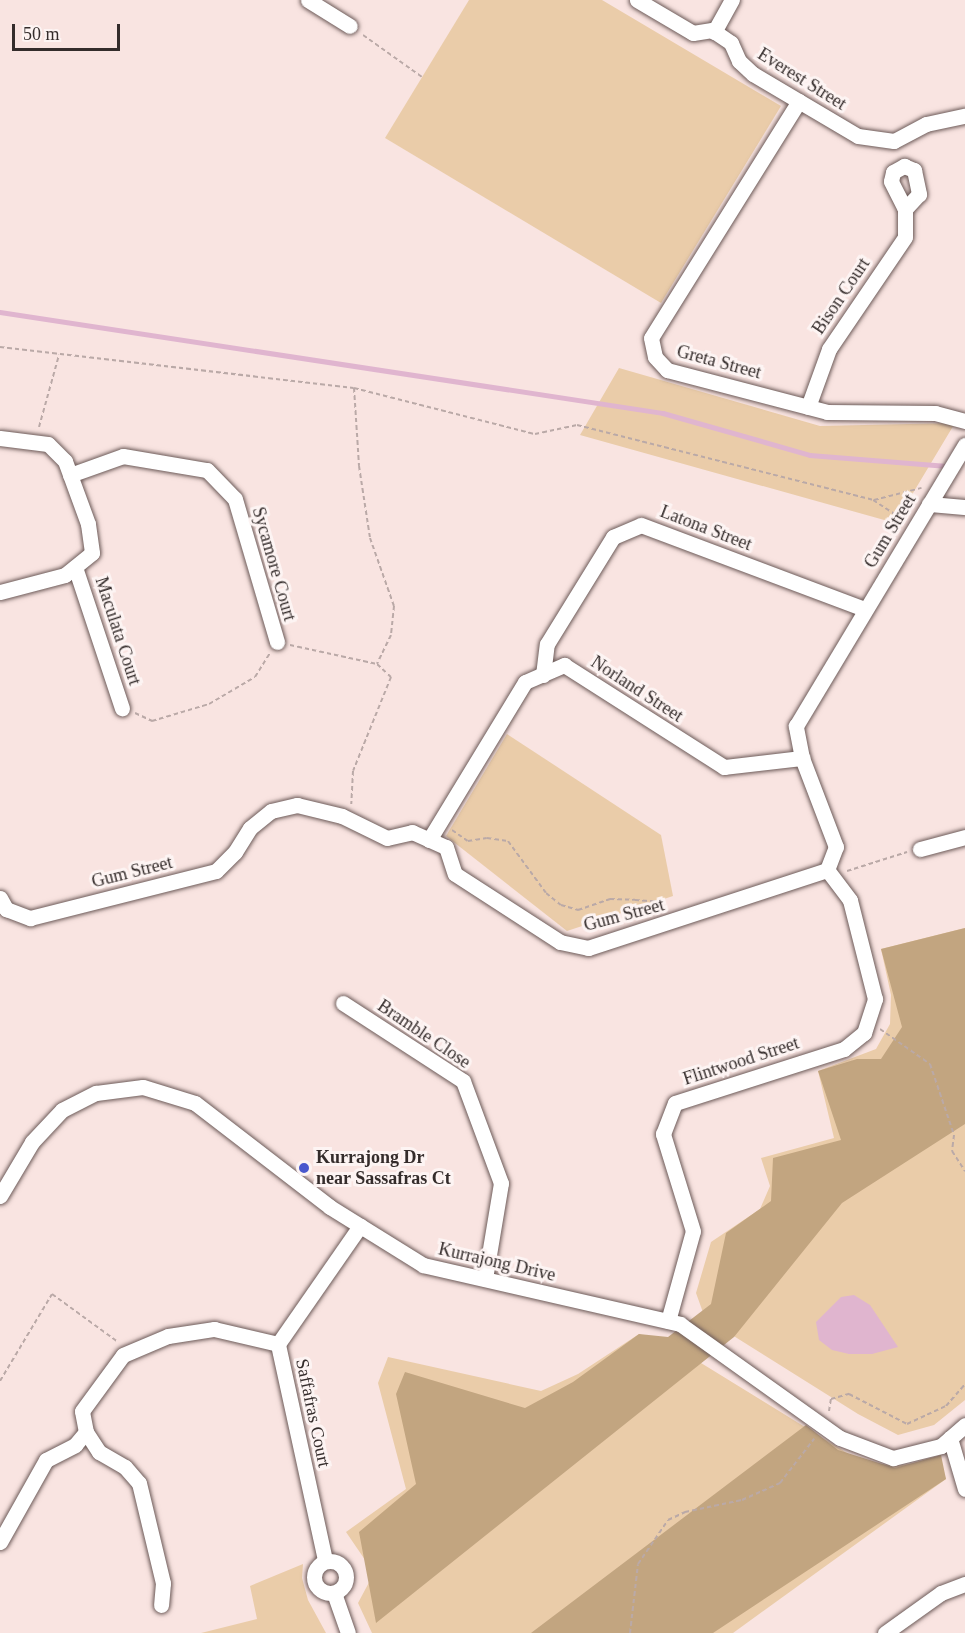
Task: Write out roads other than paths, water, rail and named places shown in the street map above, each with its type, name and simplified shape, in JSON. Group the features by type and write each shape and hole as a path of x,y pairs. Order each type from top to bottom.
{"street":[{"path":"308,0 350,26"},
{"path":"637,0 693,33 714,32 732,0"},
{"name":"Everest Street","path":"714,32 731,43 739,61 753,74 858,136 894,141 926,124 965,116"},
{"name":"Greta Street","path":"799,101 651,338 655,357 667,370 827,412 935,413 965,421"},
{"name":"Bison Court","path":"808,407 829,349 905,237 905,209"},
{"path":"0,438 48,444 65,461 88,524 92,553 65,575 0,592"},
{"name":"Gum Street","path":"0,898 6,909 30,918 216,871 235,852 249,828 271,811 297,805 342,816 387,838 412,832 446,847 454,874 560,942 588,948 830,874 836,847 802,758 796,726 965,445"},
{"name":"Sycamore Court","path":"70,475 123,456 207,470 235,499 277,642"},
{"path":"929,504 965,507"},
{"name":"Latona Street","path":"543,675 547,644 613,537 641,525 865,609"},
{"name":"Maculata Court","path":"75,567 122,708"},
{"name":"Norland Street","path":"429,840 525,682 564,665 724,767 802,758"},
{"path":"920,849 965,837"},
{"name":"Flintwood Street","path":"668,1322 693,1231 663,1134 675,1103 844,1049 864,1033 875,999 850,900 830,874"},
{"name":"Bramble Close","path":"343,1003 464,1081 501,1183 485,1279"},
{"name":"Kurrajong Drive","path":"0,1196 33,1142 62,1110 96,1093 143,1087 195,1103 360,1226 423,1265 680,1324 840,1438 893,1458 940,1446 965,1425"},
{"name":"Saffafras Court","path":"348,1633 334,1593 320,1589 314,1580 316,1570 325,1560 278,1344 360,1226"},
{"path":"161,1605 163,1582 139,1483 125,1467 99,1452 86,1432 82,1412 123,1355 168,1336 214,1329 278,1344"},
{"path":"0,1542 46,1460 75,1445 86,1432"},
{"path":"950,1438 965,1489"},
{"path":"325,1560 334,1560 345,1574 343,1587 334,1593"},
{"path":"885,1633 941,1593 965,1584"}],"waterway":[{"path":"0,312 663,413 810,455 947,466"}],"place":[{"name":"Kurrajong Dr near Sassafras Ct","path":"304,1168"}]}
